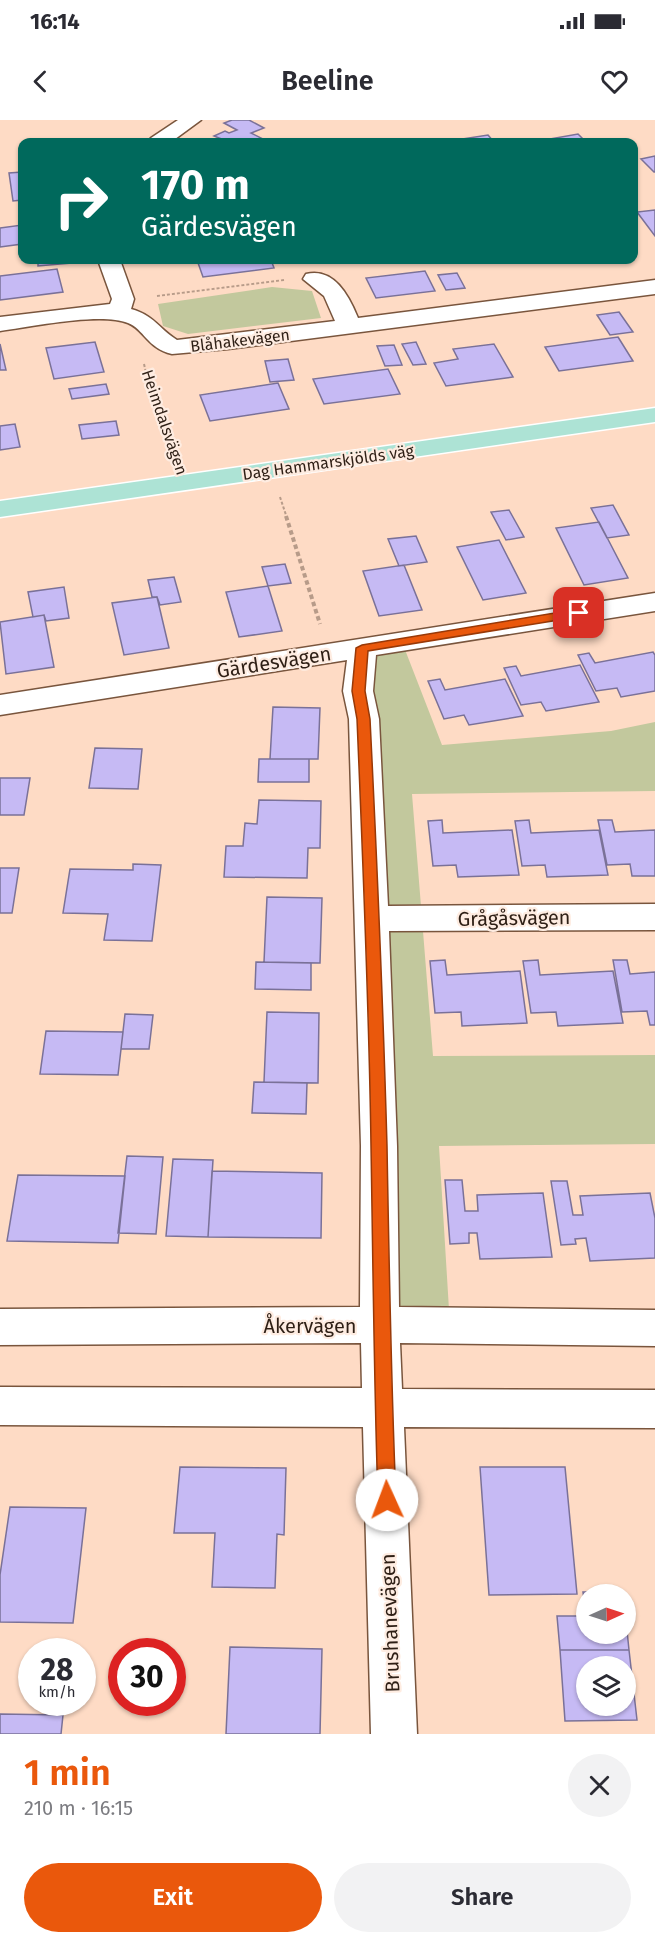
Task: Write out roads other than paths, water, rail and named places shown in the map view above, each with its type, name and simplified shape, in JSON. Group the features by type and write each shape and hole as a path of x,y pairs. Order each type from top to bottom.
{"main road":[{"name":"Dag Hammarskjölds väg","path":"0,509 655,416"}],"street":[{"path":"164,138 191,120"},
{"path":"111,264 116,305"},
{"path":"315,279 324,282 333,290 349,326"},
{"name":"Blåhakevägen","path":"0,324 116,305 144,322 155,336 172,347 655,287"},
{"name":"Gärdesvägen","path":"0,705 655,602"},
{"name":"Brushanevägen","path":"362,648 358,691 364,719 372,918 379,1146 380,1325 393,1734"},
{"name":"Grågåsvägen","path":"372,918 421,920 655,917"},
{"name":"Åkervägen","path":"0,1327 380,1325 655,1328"},
{"path":"0,1406 655,1409"}]}
